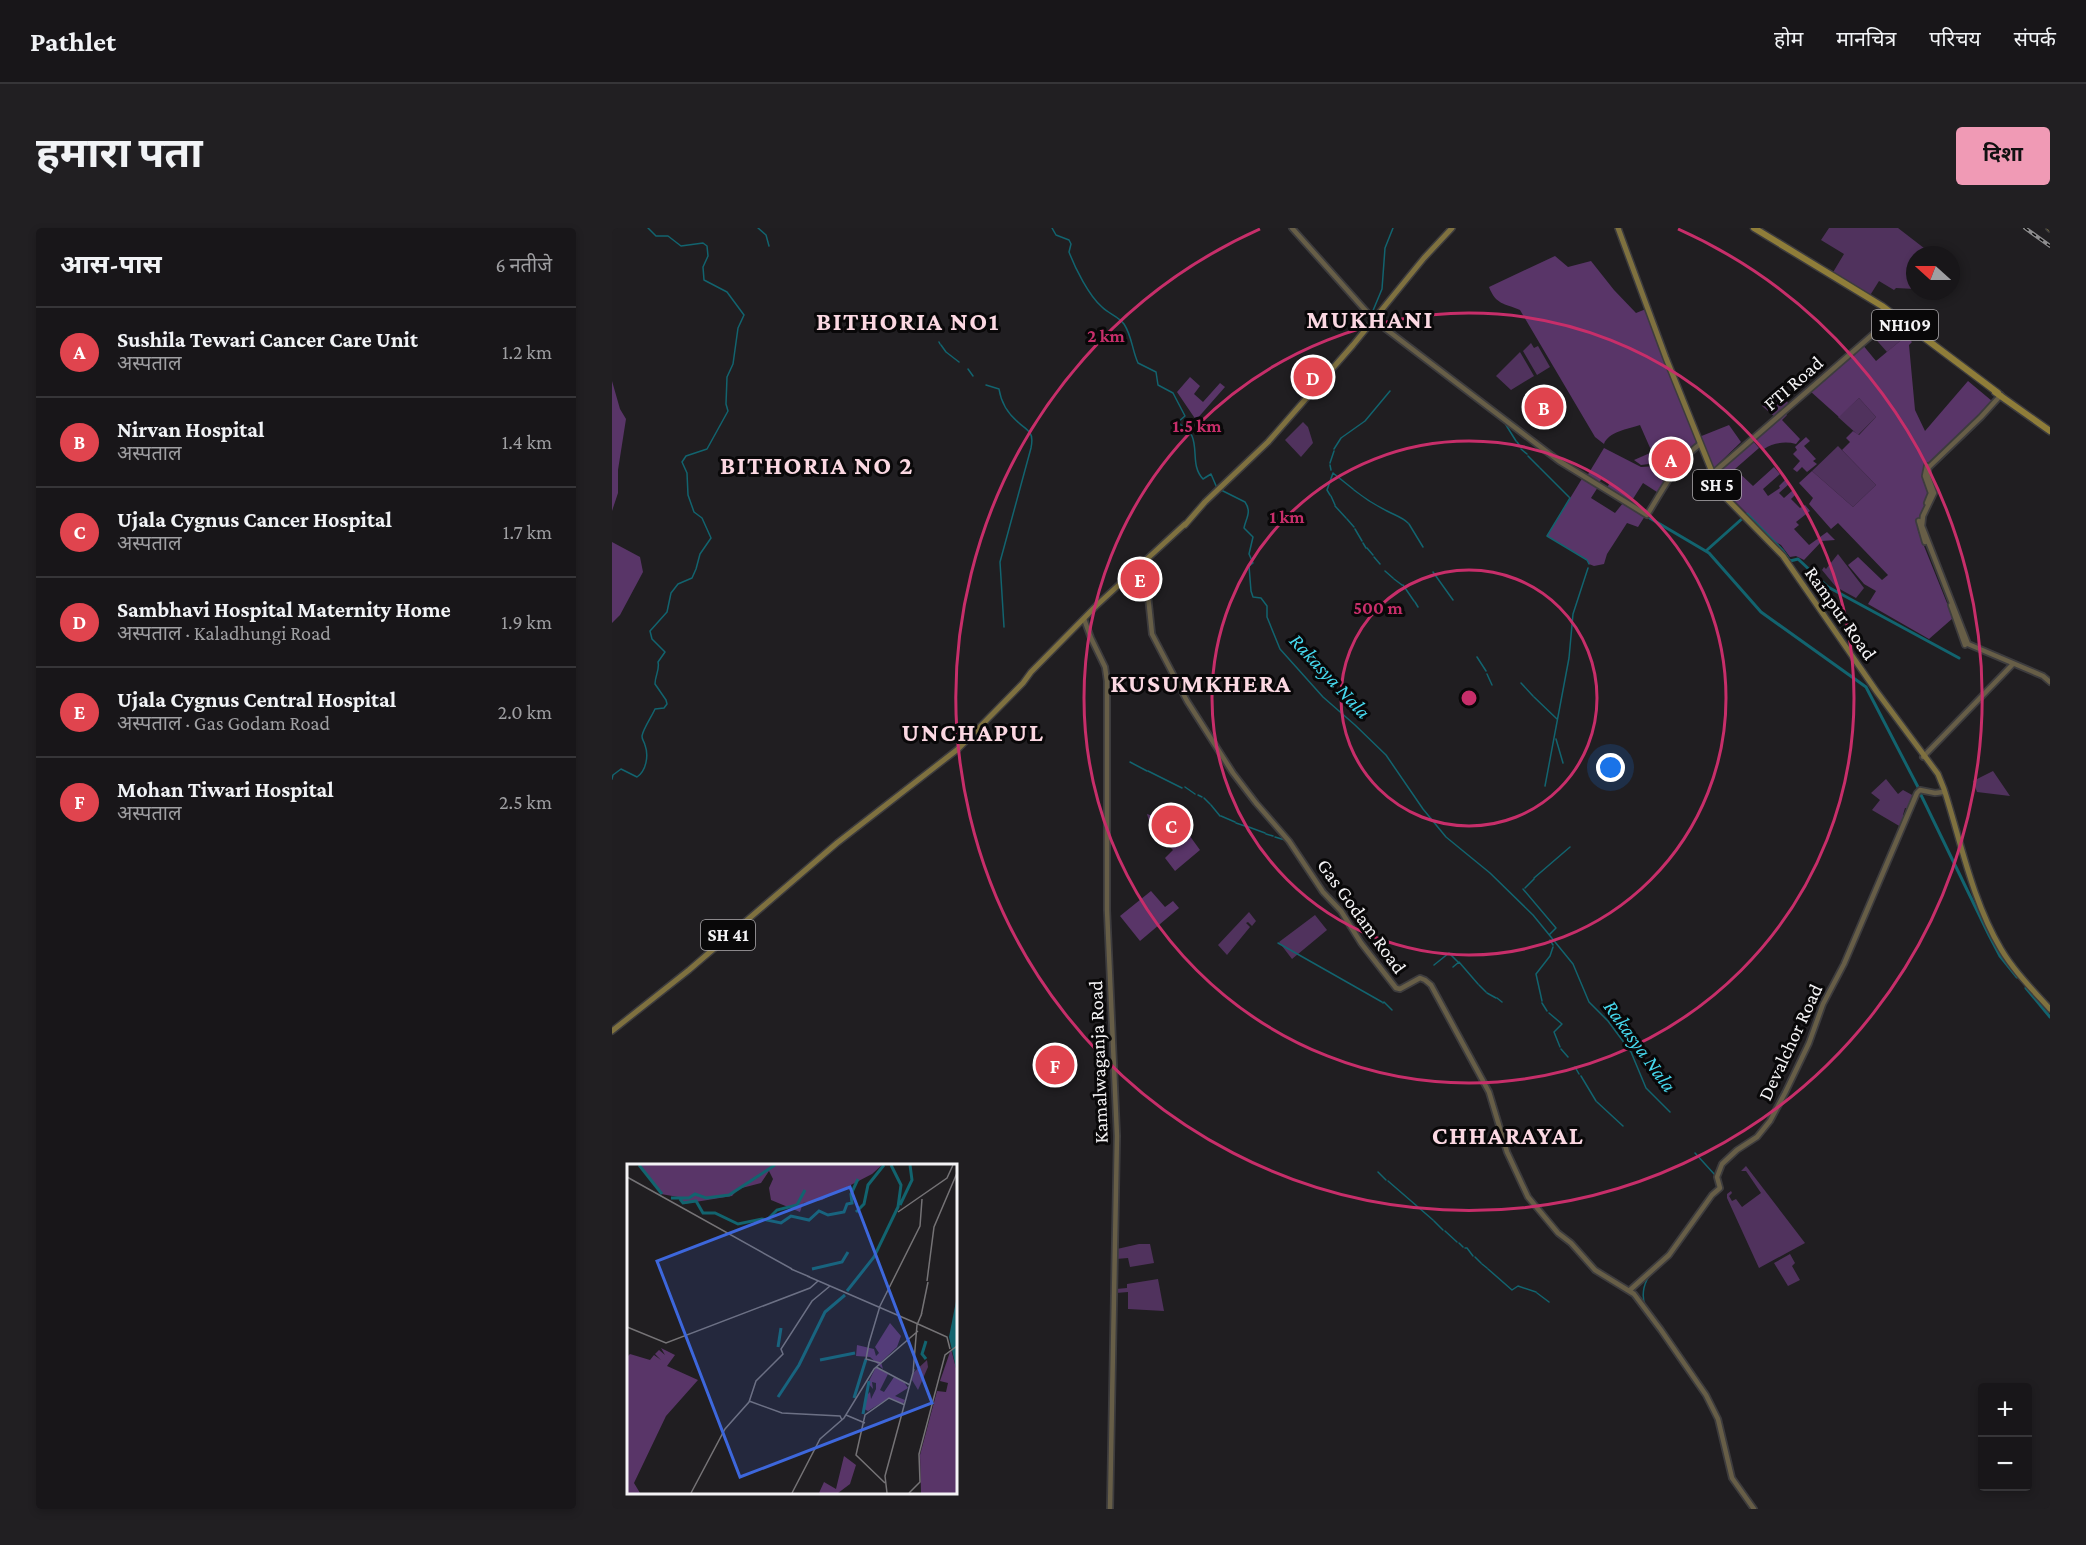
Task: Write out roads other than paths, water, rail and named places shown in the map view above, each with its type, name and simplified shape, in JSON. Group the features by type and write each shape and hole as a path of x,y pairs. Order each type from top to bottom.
{"highway":[{"name":"NH109","path":"1754,228 1895,316 2050,431"}],"main road":[{"path":"1292,228 1373,319 1558,461 1647,515 1676,470 1699,446"},
{"name":"SH 41","path":"612,1031 689,970 868,818 975,734 1084,619 1253,461 1349,350 1424,258 1454,228"},
{"name":"Rampur Road","path":"1618,228 1699,446 1712,474 1725,497 1783,556 1884,703 1937,775 1944,791 1972,888 1990,932 2012,969 2050,1011"},
{"name":"FTI Road","path":"1712,474 1895,316"},
{"path":"1999,394 1981,417 1929,467 1927,474 1934,493 1922,521 1925,535 1954,605 1966,642 1984,652 2043,676 2050,682"},
{"name":"Gas Godam Road","path":"1143,565 1150,624 1155,643 1187,702 1230,769 1289,841 1323,892 1341,911 1361,943 1396,988 1400,989 1420,978 1430,984 1488,1092 1507,1152 1531,1201 1558,1233 1580,1251 1595,1270 1630,1290 1706,1395 1718,1419 1732,1478 1754,1509"},
{"name":"Kamalwaganja Road","path":"1084,619 1090,638 1106,669 1107,681 1107,910 1117,1136 1110,1509"},
{"path":"1923,756 2013,664"},
{"name":"Devalchor Road","path":"1630,1290 1669,1255 1712,1195 1720,1188 1717,1181 1718,1173 1726,1160 1737,1149 1755,1139 1770,1120 1807,1047 1823,1005 1844,964 1917,793 1920,790 1935,793 1944,791"}],"waterway":[{"path":"612,779 613,775 621,769 637,777 643,771 647,754 643,733 655,709 664,708 667,704 655,684 658,662 665,652 652,639 650,631 667,612 671,593 678,584 692,578 700,554 711,538 702,518 694,512 688,495 687,473 682,462 686,456 707,449 728,411 727,377 733,364 738,328 744,315 727,292 704,280 703,267 708,256 707,246 703,243 681,246 668,236 656,236 648,228"},
{"path":"758,228 766,235 769,246"},
{"name":"Rakasya Nala","path":"1052,228 1056,235 1069,240 1071,244 1069,252 1092,296 1124,324 1138,363 1156,372 1158,385 1173,393 1185,416 1178,422 1192,436 1199,474 1203,479 1211,474 1217,488"},
{"path":"1372,313 1382,289 1385,248 1393,228"},
{"path":"941,345 959,362"},
{"path":"968,369 973,376"},
{"path":"986,385 999,389 1008,412 1028,430 1032,438 1000,562 1004,627"},
{"path":"1334,449 1341,438 1365,421 1390,391"},
{"path":"1506,425 1516,441"},
{"path":"1517,442 1521,447"},
{"path":"1521,449 1527,454"},
{"path":"1330,463 1334,451"},
{"path":"1528,456 1539,467"},
{"path":"1330,465 1331,470"},
{"path":"1540,468 1569,497"},
{"path":"1333,473 1353,489"},
{"path":"1330,495 1327,490 1333,473"},
{"name":"Rakasya Nala","path":"1221,490 1245,502 1247,506 1248,512 1244,528 1253,537 1249,554 1253,563 1249,566 1251,591 1253,597 1261,598 1267,606 1267,617 1280,649 1323,697 1386,755 1423,809 1446,837 1490,873 1533,915 1573,964 1589,1002 1608,1021 1631,1052 1646,1088 1670,1112"},
{"path":"1354,490 1408,523"},
{"path":"1331,496 1335,505"},
{"path":"1570,498 1547,536 1587,560 1589,564"},
{"path":"1335,506 1346,518"},
{"path":"1747,514 1790,561 1798,559 1828,587 1959,658"},
{"path":"1648,517 1709,553 1761,612 1866,687 1919,789"},
{"path":"1707,550 1744,517"},
{"path":"1347,519 1354,527"},
{"path":"1409,524 1423,547"},
{"path":"1355,529 1362,541"},
{"path":"1363,543 1366,548"},
{"path":"1367,548 1373,555"},
{"path":"1374,557 1380,564"},
{"path":"1545,786 1569,658 1573,614 1588,568"},
{"path":"1385,571 1393,578"},
{"path":"1433,572 1453,600"},
{"path":"1394,579 1402,585"},
{"path":"1403,585 1414,601"},
{"path":"1415,602 1418,607"},
{"path":"1477,657 1486,671"},
{"path":"1487,674 1492,685"},
{"path":"1521,683 1533,696"},
{"path":"1534,697 1557,719"},
{"path":"1556,739 1563,763"},
{"path":"1130,762 1147,771"},
{"path":"1148,771 1182,788"},
{"path":"1185,787 1195,794"},
{"path":"1198,795 1202,797"},
{"path":"1921,795 2000,956 2017,977"},
{"path":"1204,798 1210,804"},
{"path":"1211,805 1220,816"},
{"path":"1221,816 1235,822"},
{"path":"1236,823 1245,826"},
{"path":"1246,826 1265,833"},
{"path":"1266,834 1273,836"},
{"path":"1275,837 1285,840"},
{"path":"1534,878 1570,847"},
{"path":"1525,888 1534,879"},
{"path":"1523,889 1556,928 1550,934"},
{"name":"Rakasya Nala","path":"1550,940 1553,945"},
{"path":"1278,943 1382,1002"},
{"path":"1542,1001 1536,974 1550,956 1553,947"},
{"path":"1434,965 1449,953 1458,962"},
{"path":"1453,967 1459,962 1478,984"},
{"path":"1479,985 1486,992"},
{"path":"2026,988 2050,1017"},
{"path":"1487,993 1496,998"},
{"path":"1497,998 1502,1002"},
{"path":"1383,1003 1392,1010"},
{"path":"1542,1003 1547,1011"},
{"path":"1549,1013 1562,1024 1554,1032 1560,1047"},
{"path":"1561,1049 1568,1057"},
{"path":"1575,1067 1579,1074"},
{"path":"1581,1076 1596,1101"},
{"path":"1597,1102 1623,1126"},
{"name":"Rakasya Nala","path":"1695,1153 1715,1175"},
{"path":"1378,1172 1386,1180"},
{"path":"1388,1181 1433,1220"},
{"path":"1434,1221 1443,1230"},
{"path":"1445,1231 1457,1242"},
{"path":"1459,1243 1463,1247"},
{"path":"1465,1248 1473,1256"},
{"path":"1475,1257 1481,1263"},
{"path":"1482,1264 1487,1268"},
{"path":"1488,1269 1512,1290 1518,1286 1536,1292"},
{"name":"Rakasya Nala","path":"1645,1305 1644,1288 1652,1273"},
{"path":"1537,1293 1549,1302"},
{"name":"Rakasya Nala","path":"1716,1410 1720,1419"}],"railway":[{"path":"2025,228 2050,246"}],"place":[{"name":"Sambhavi Hospital Maternity Home","path":"1313,377"},
{"name":"Nirvan Hospital","path":"1544,407"},
{"name":"Sushila Tewari Cancer Care Unit","path":"1671,459"},
{"name":"Ujala Cygnus Central Hospital","path":"1140,579"},
{"name":"Ujala Cygnus Cancer Hospital","path":"1171,825"},
{"name":"Mohan Tiwari Hospital","path":"1055,1065"}],"district":[{"name":"MUKHANI","path":"1370,319"},
{"name":"BITHORIA NO1","path":"908,321"},
{"name":"BITHORIA NO 2","path":"817,465"},
{"name":"KUSUMKHERA","path":"1201,683"},
{"name":"UNCHAPUL","path":"973,732"},
{"name":"CHHARAYAL","path":"1508,1135"}]}
